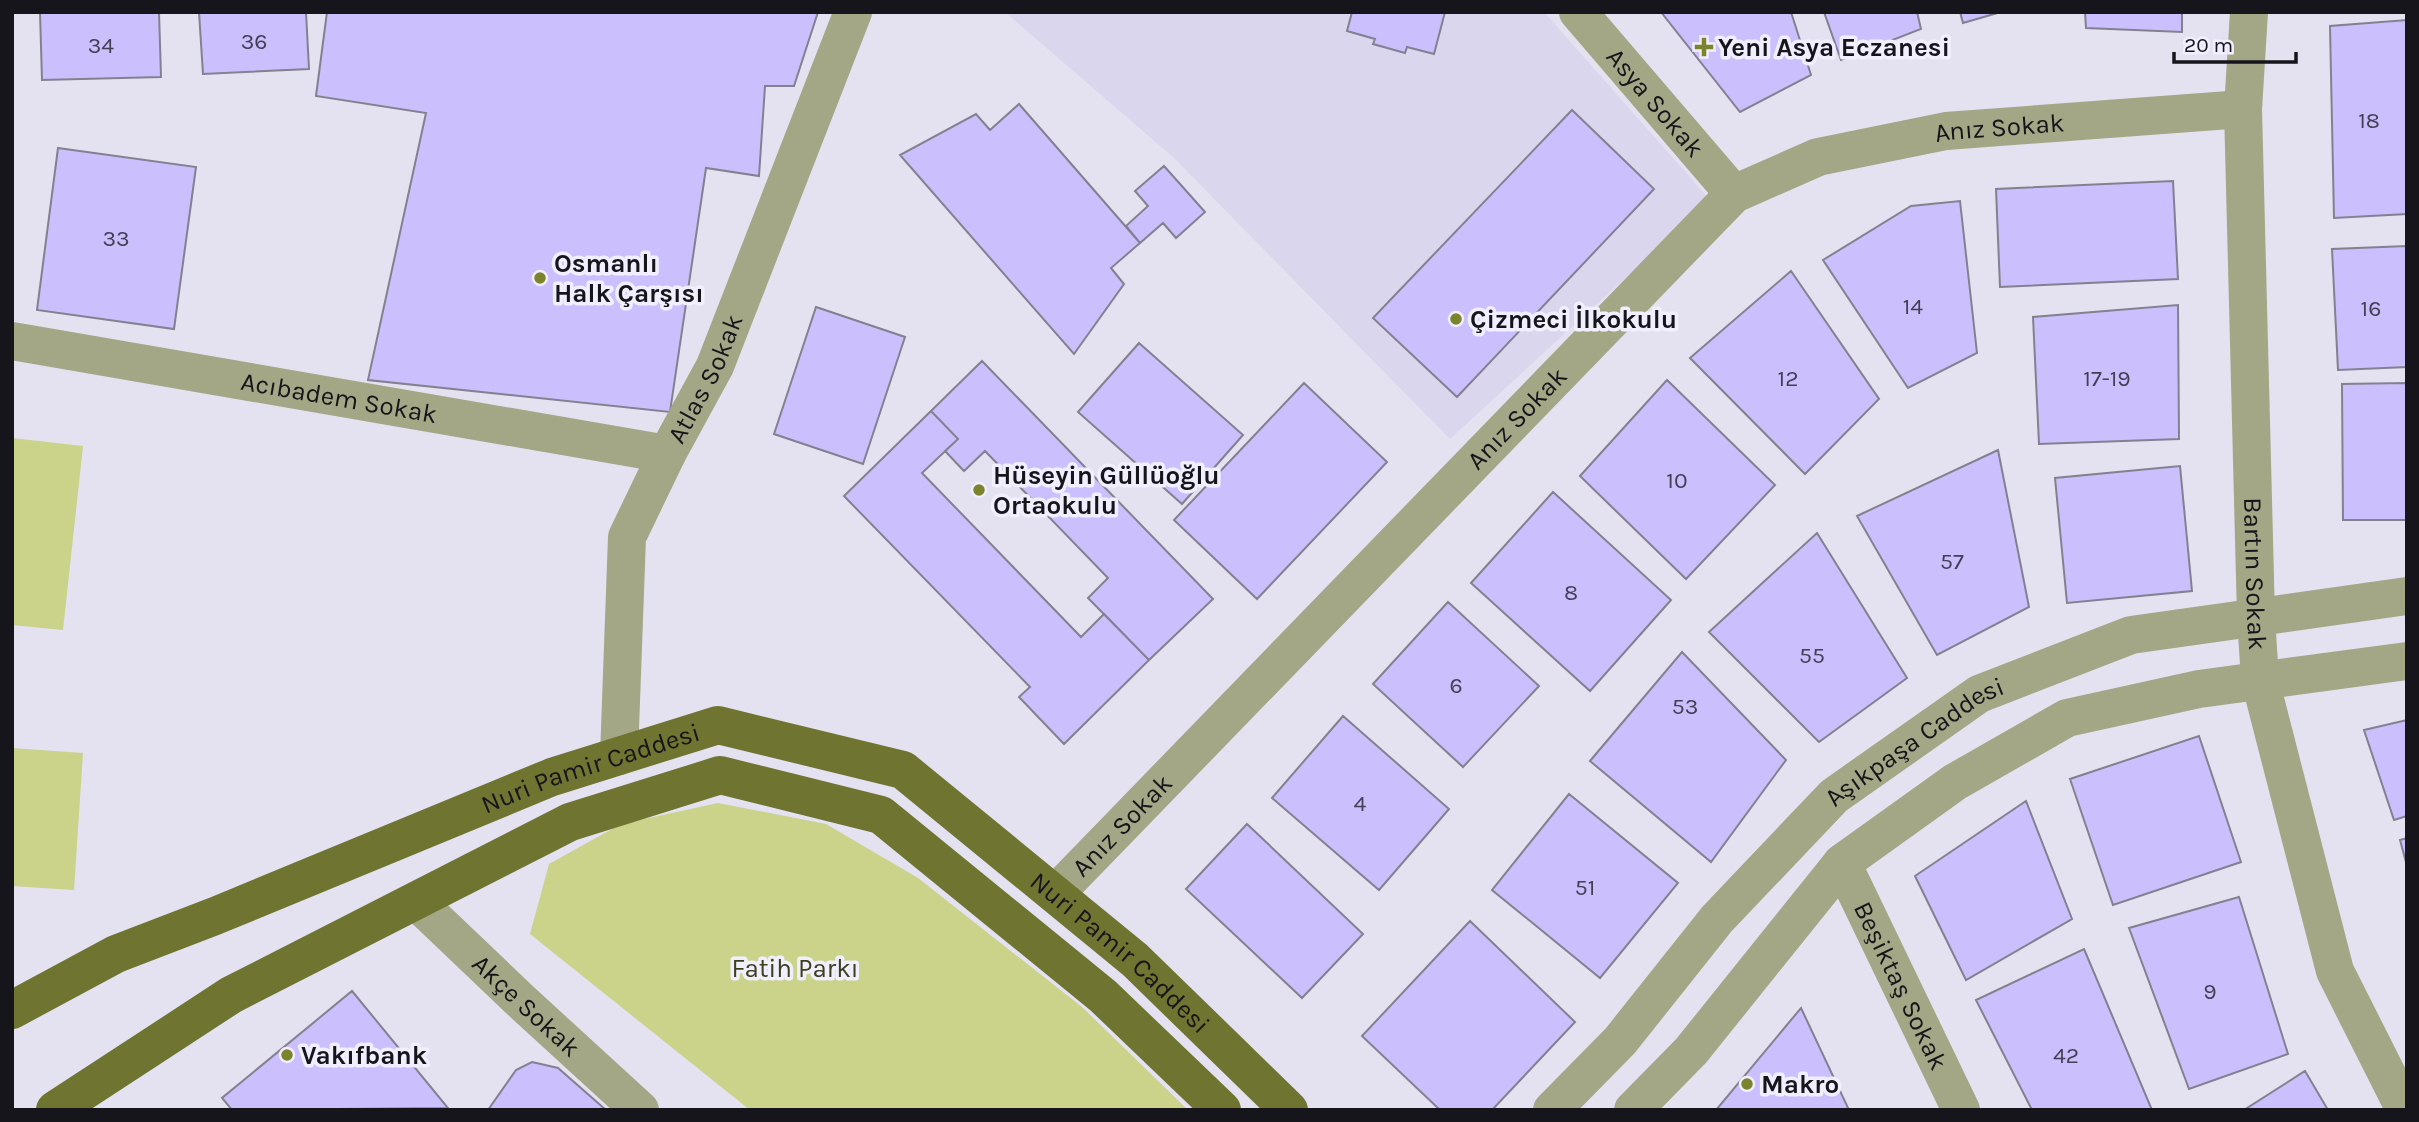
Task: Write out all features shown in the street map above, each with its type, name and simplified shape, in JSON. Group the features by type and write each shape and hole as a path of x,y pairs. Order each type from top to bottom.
{"main road":[{"name":"Nuri Pamir Caddesi","path":"12,1010 116,954 552,778 718,725 903,770 1135,960 1289,1110"},
{"name":"Nuri Pamir Caddesi","path":"55,1110 231,995 570,822 720,775 881,815 1103,996 1222,1110"}],"street":[{"name":"Atlas Sokak","path":"619,756 627,537 667,454 715,366 853,12"},
{"name":"Asya Sokak","path":"1578,12 1734,194"},
{"name":"Bartın Sokak","path":"2249,12 2243,109 2256,617 2260,680 2335,971 2405,1110"},
{"name":"Anız Sokak","path":"1055,894 1734,194 1818,157 1945,131 2243,109"},
{"name":"Acıbadem Sokak","path":"12,341 667,454"},
{"name":"Aşıkpaşa Caddesi","path":"1552,1110 1620,1041 1717,919 1834,796 1979,694 2131,635 2407,596"},
{"name":"Aşıkpaşa Caddesi","path":"1633,1110 1691,1051 1842,863 1955,782 2067,718 2199,689 2407,661"},
{"name":"Beşiktaş Sokak","path":"1842,863 1961,1110"},
{"name":"Akçe Sokak","path":"416,901 640,1110"}],"shaded area":[{"name":"Çizmeci İlkokulu","path":"1005,12 1544,12 1710,200 1450,439 1174,158"}],"green space":[{"path":"12,438 83,446 63,630 12,625"},
{"path":"12,748 83,753 74,890 12,886"},
{"name":"Fatih Parkı","path":"718,803 826,824 918,878 1082,1007 1188,1110 750,1110 530,934 549,864 621,824"}],"building":[{"path":"40,12 159,12 161,77 42,80"},
{"path":"199,12 306,12 309,69 203,74"},
{"name":"Osmanlı Halk Çarşısı","path":"327,12 818,12 794,86 765,86 759,176 706,168 670,412 368,380 426,113 316,96"},
{"path":"1352,12 1445,12 1434,54 1407,47 1405,53 1373,44 1375,39 1347,31"},
{"path":"1661,12 1791,12 1811,75 1740,112"},
{"path":"1824,12 1917,12 1921,29 1841,60"},
{"path":"1960,12 2001,12 1963,23"},
{"path":"2085,12 2182,12 2182,32 2086,28"},
{"path":"2407,20 2407,214 2334,218 2330,26"},
{"path":"1019,104 1140,243 1111,268 1124,284 1074,354 900,155 976,114 990,130"},
{"path":"1572,110 1654,189 1457,397 1373,318"},
{"path":"58,148 196,167 174,329 37,310"},
{"path":"1164,166 1205,212 1176,238 1163,223 1140,243 1126,226 1148,206 1135,191"},
{"path":"2173,181 2178,279 2000,287 1996,189"},
{"path":"1960,201 1977,353 1908,388 1823,260 1911,206"},
{"path":"2407,246 2407,367 2338,370 2332,249"},
{"path":"1791,271 1879,399 1805,474 1690,358"},
{"path":"2178,305 2179,439 2039,444 2033,317"},
{"path":"816,307 905,337 863,464 774,434"},
{"path":"1139,343 1243,435 1182,504 1078,412"},
{"path":"982,361 1213,599 1149,660 1088,598 1108,578 985,451 964,471 945,451 958,439 931,411"},
{"path":"1667,380 1775,485 1686,579 1580,476"},
{"path":"1304,383 1387,462 1257,599 1174,520"},
{"path":"2407,383 2407,520 2343,520 2342,384"},
{"path":"931,411 958,439 922,473 1081,637 1104,614 1149,660 1064,744 1019,697 1030,687 844,496"},
{"path":"1998,450 2029,607 1937,655 1857,516"},
{"path":"2180,466 2192,591 2067,603 2055,478"},
{"path":"1553,492 1671,600 1590,691 1471,583"},
{"path":"1817,533 1907,678 1819,742 1709,632"},
{"path":"1448,602 1539,686 1463,767 1373,684"},
{"path":"1682,652 1786,760 1711,862 1590,761"},
{"path":"1343,716 1449,809 1379,890 1272,798"},
{"path":"2407,720 2407,816 2394,820 2364,730"},
{"path":"2199,736 2241,862 2113,905 2070,779"},
{"path":"1569,794 1678,883 1600,978 1492,890"},
{"path":"2026,801 2072,919 1966,980 1915,876"},
{"path":"1247,824 1363,934 1302,998 1186,889"},
{"path":"2407,838 2407,866 2400,840"},
{"path":"2239,897 2288,1054 2189,1089 2129,928"},
{"path":"1470,921 1575,1022 1492,1110 1440,1110 1362,1036"},
{"path":"2084,949 2152,1110 2032,1110 1976,1000"},
{"path":"352,991 448,1108 232,1110 222,1098"},
{"path":"1801,1008 1849,1110 1716,1110"},
{"path":"532,1062 558,1068 606,1110 488,1110 516,1070"},
{"path":"2305,1071 2328,1110 2244,1110"}],"place":[{"name":"Yeni Asya Eczanesi","path":"1704,47"},
{"name":"Osmanlı Halk Çarşısı","path":"540,278"},
{"name":"Çizmeci İlkokulu","path":"1456,319"},
{"name":"Hüseyin Güllüoğlu Ortaokulu","path":"979,490"},
{"name":"Vakıfbank","path":"287,1055"},
{"name":"Makro","path":"1747,1084"}]}
